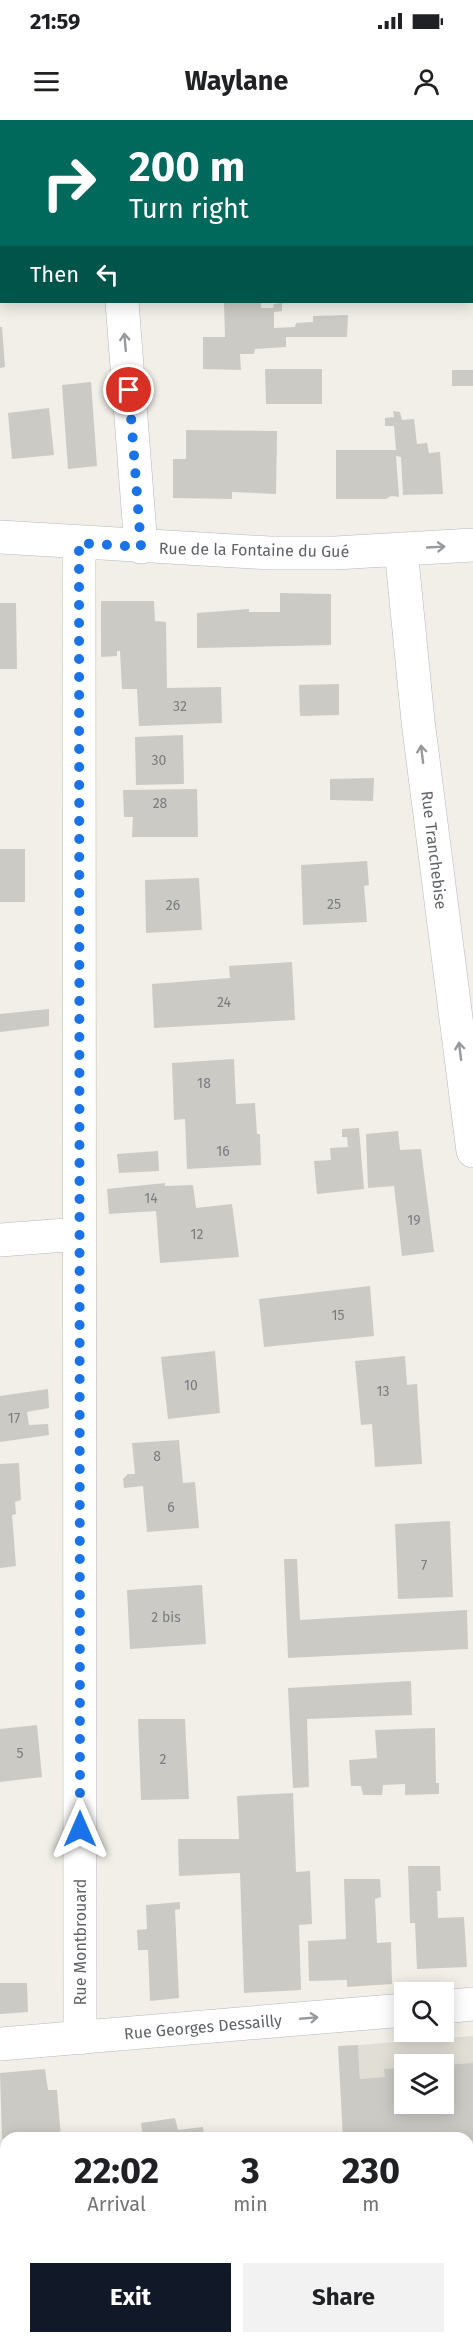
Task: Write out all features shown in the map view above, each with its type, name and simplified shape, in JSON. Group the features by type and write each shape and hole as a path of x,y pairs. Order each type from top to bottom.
{"street":[{"path":"122,303 141,547"},
{"name":"Rue de la Fontaine du Gué","path":"0,537 270,553 335,553 473,545"},
{"name":"Rue Montbrouard","path":"79,543 80,2037"},
{"name":"Rue Tranchebise","path":"401,549 418,721 473,1151"},
{"path":"0,1240 79,1234"},
{"path":"454,2006 473,2004"},
{"name":"Rue Georges Dessailly","path":"0,2044 394,2011"}],"shaded area":[{"path":"473,2036 473,2132 364,2132 358,2045 396,2042 454,2042 454,2037"}],"building":[{"path":"224,303 261,303 261,308 273,308 274,304 282,303 282,311 274,312 274,328 295,327 296,323 313,322 313,316 348,315 347,337 286,337 286,347 255,349 254,354 240,354 241,370 203,369 203,337 225,337"},
{"path":"0,327 2,327 5,367 0,368"},
{"path":"265,369 322,369 322,404 266,404"},
{"path":"452,370 473,370 473,386 452,386"},
{"path":"91,382 97,466 68,469 62,385"},
{"path":"49,408 54,455 12,459 8,413"},
{"path":"393,411 400,412 402,420 414,419 417,444 427,443 429,453 440,452 443,494 403,495 401,457 396,456 399,497 336,499 336,450 396,450 394,426 385,426 385,418 394,417"},
{"path":"186,430 277,431 276,494 232,492 232,499 173,498 173,459 186,459"},
{"path":"280,593 331,594 331,645 197,648 197,613 249,609 249,612 280,612"},
{"path":"101,601 154,601 155,621 166,622 167,688 221,687 222,723 139,726 137,689 122,689 120,651 117,651 117,656 101,657"},
{"path":"0,603 16,603 17,669 0,669"},
{"path":"339,684 339,715 300,716 299,685"},
{"path":"183,735 184,784 136,785 135,737"},
{"path":"374,778 373,801 330,800 330,779"},
{"path":"197,789 198,837 132,837 133,817 124,817 123,790"},
{"path":"0,849 25,849 25,902 0,902"},
{"path":"367,861 369,885 364,886 367,922 303,925 301,865"},
{"path":"199,878 202,930 146,933 145,880"},
{"path":"292,962 295,1020 154,1028 152,984 230,978 229,966"},
{"path":"49,1009 49,1026 0,1032 0,1014"},
{"path":"234,1059 236,1104 255,1103 257,1134 260,1134 261,1165 187,1169 185,1119 174,1120 172,1063"},
{"path":"359,1128 364,1189 317,1194 314,1161 331,1160 330,1148 348,1147 347,1137 342,1137 342,1129"},
{"path":"398,1131 400,1150 421,1149 434,1252 402,1256 394,1186 368,1188 366,1134"},
{"path":"158,1151 159,1171 119,1173 117,1154"},
{"path":"165,1183 165,1186 193,1185 196,1208 232,1204 239,1257 160,1263 156,1211 109,1214 107,1189"},
{"path":"370,1286 374,1336 264,1347 259,1299"},
{"path":"215,1351 220,1413 168,1419 161,1357"},
{"path":"405,1356 407,1385 417,1384 422,1464 375,1467 372,1424 361,1425 355,1361"},
{"path":"48,1389 49,1408 27,1412 29,1425 48,1424 49,1435 0,1442 0,1396"},
{"path":"179,1440 183,1483 195,1482 199,1528 147,1532 143,1486 124,1488 123,1479 128,1474 135,1474 132,1443"},
{"path":"19,1463 21,1500 15,1502 16,1514 12,1515 16,1566 0,1568 0,1464"},
{"path":"450,1521 453,1597 398,1599 395,1524"},
{"path":"284,1559 297,1559 300,1620 467,1610 468,1649 288,1658"},
{"path":"202,1585 206,1644 130,1649 127,1590"},
{"path":"411,1681 412,1715 307,1719 309,1787 293,1788 288,1688"},
{"path":"138,1719 185,1719 189,1799 141,1800"},
{"path":"37,1725 42,1777 0,1782 0,1729"},
{"path":"435,1728 436,1783 439,1783 439,1794 405,1795 405,1784 383,1785 382,1795 363,1795 361,1786 351,1786 349,1760 377,1758 375,1730"},
{"path":"293,1793 296,1872 310,1871 312,1924 299,1925 301,1990 244,1993 240,1873 179,1876 178,1839 239,1839 237,1796"},
{"path":"408,1866 440,1866 441,1891 437,1891 438,1918 464,1917 467,1967 417,1969 415,1923 410,1923"},
{"path":"344,1879 380,1879 381,1897 375,1899 377,1943 391,1942 392,1984 347,1987 347,1980 309,1981 308,1941 346,1939"},
{"path":"180,1902 180,1909 175,1910 179,1998 150,2001 148,1950 138,1950 137,1930 147,1929 146,1905"},
{"path":"0,1983 27,1983 28,2012 0,2014"},
{"path":"358,2045 360,2079 385,2077 384,2069 394,2069 394,2114 454,2114 454,2064 473,2063 473,2132 343,2132 338,2046"},
{"path":"45,2069 48,2090 57,2090 60,2132 2,2132 0,2073"},
{"path":"175,2118 178,2130 203,2127 203,2132 142,2132 141,2123"}],"route":[{"path":"80,1829 79,543 141,547 129,390"}]}
